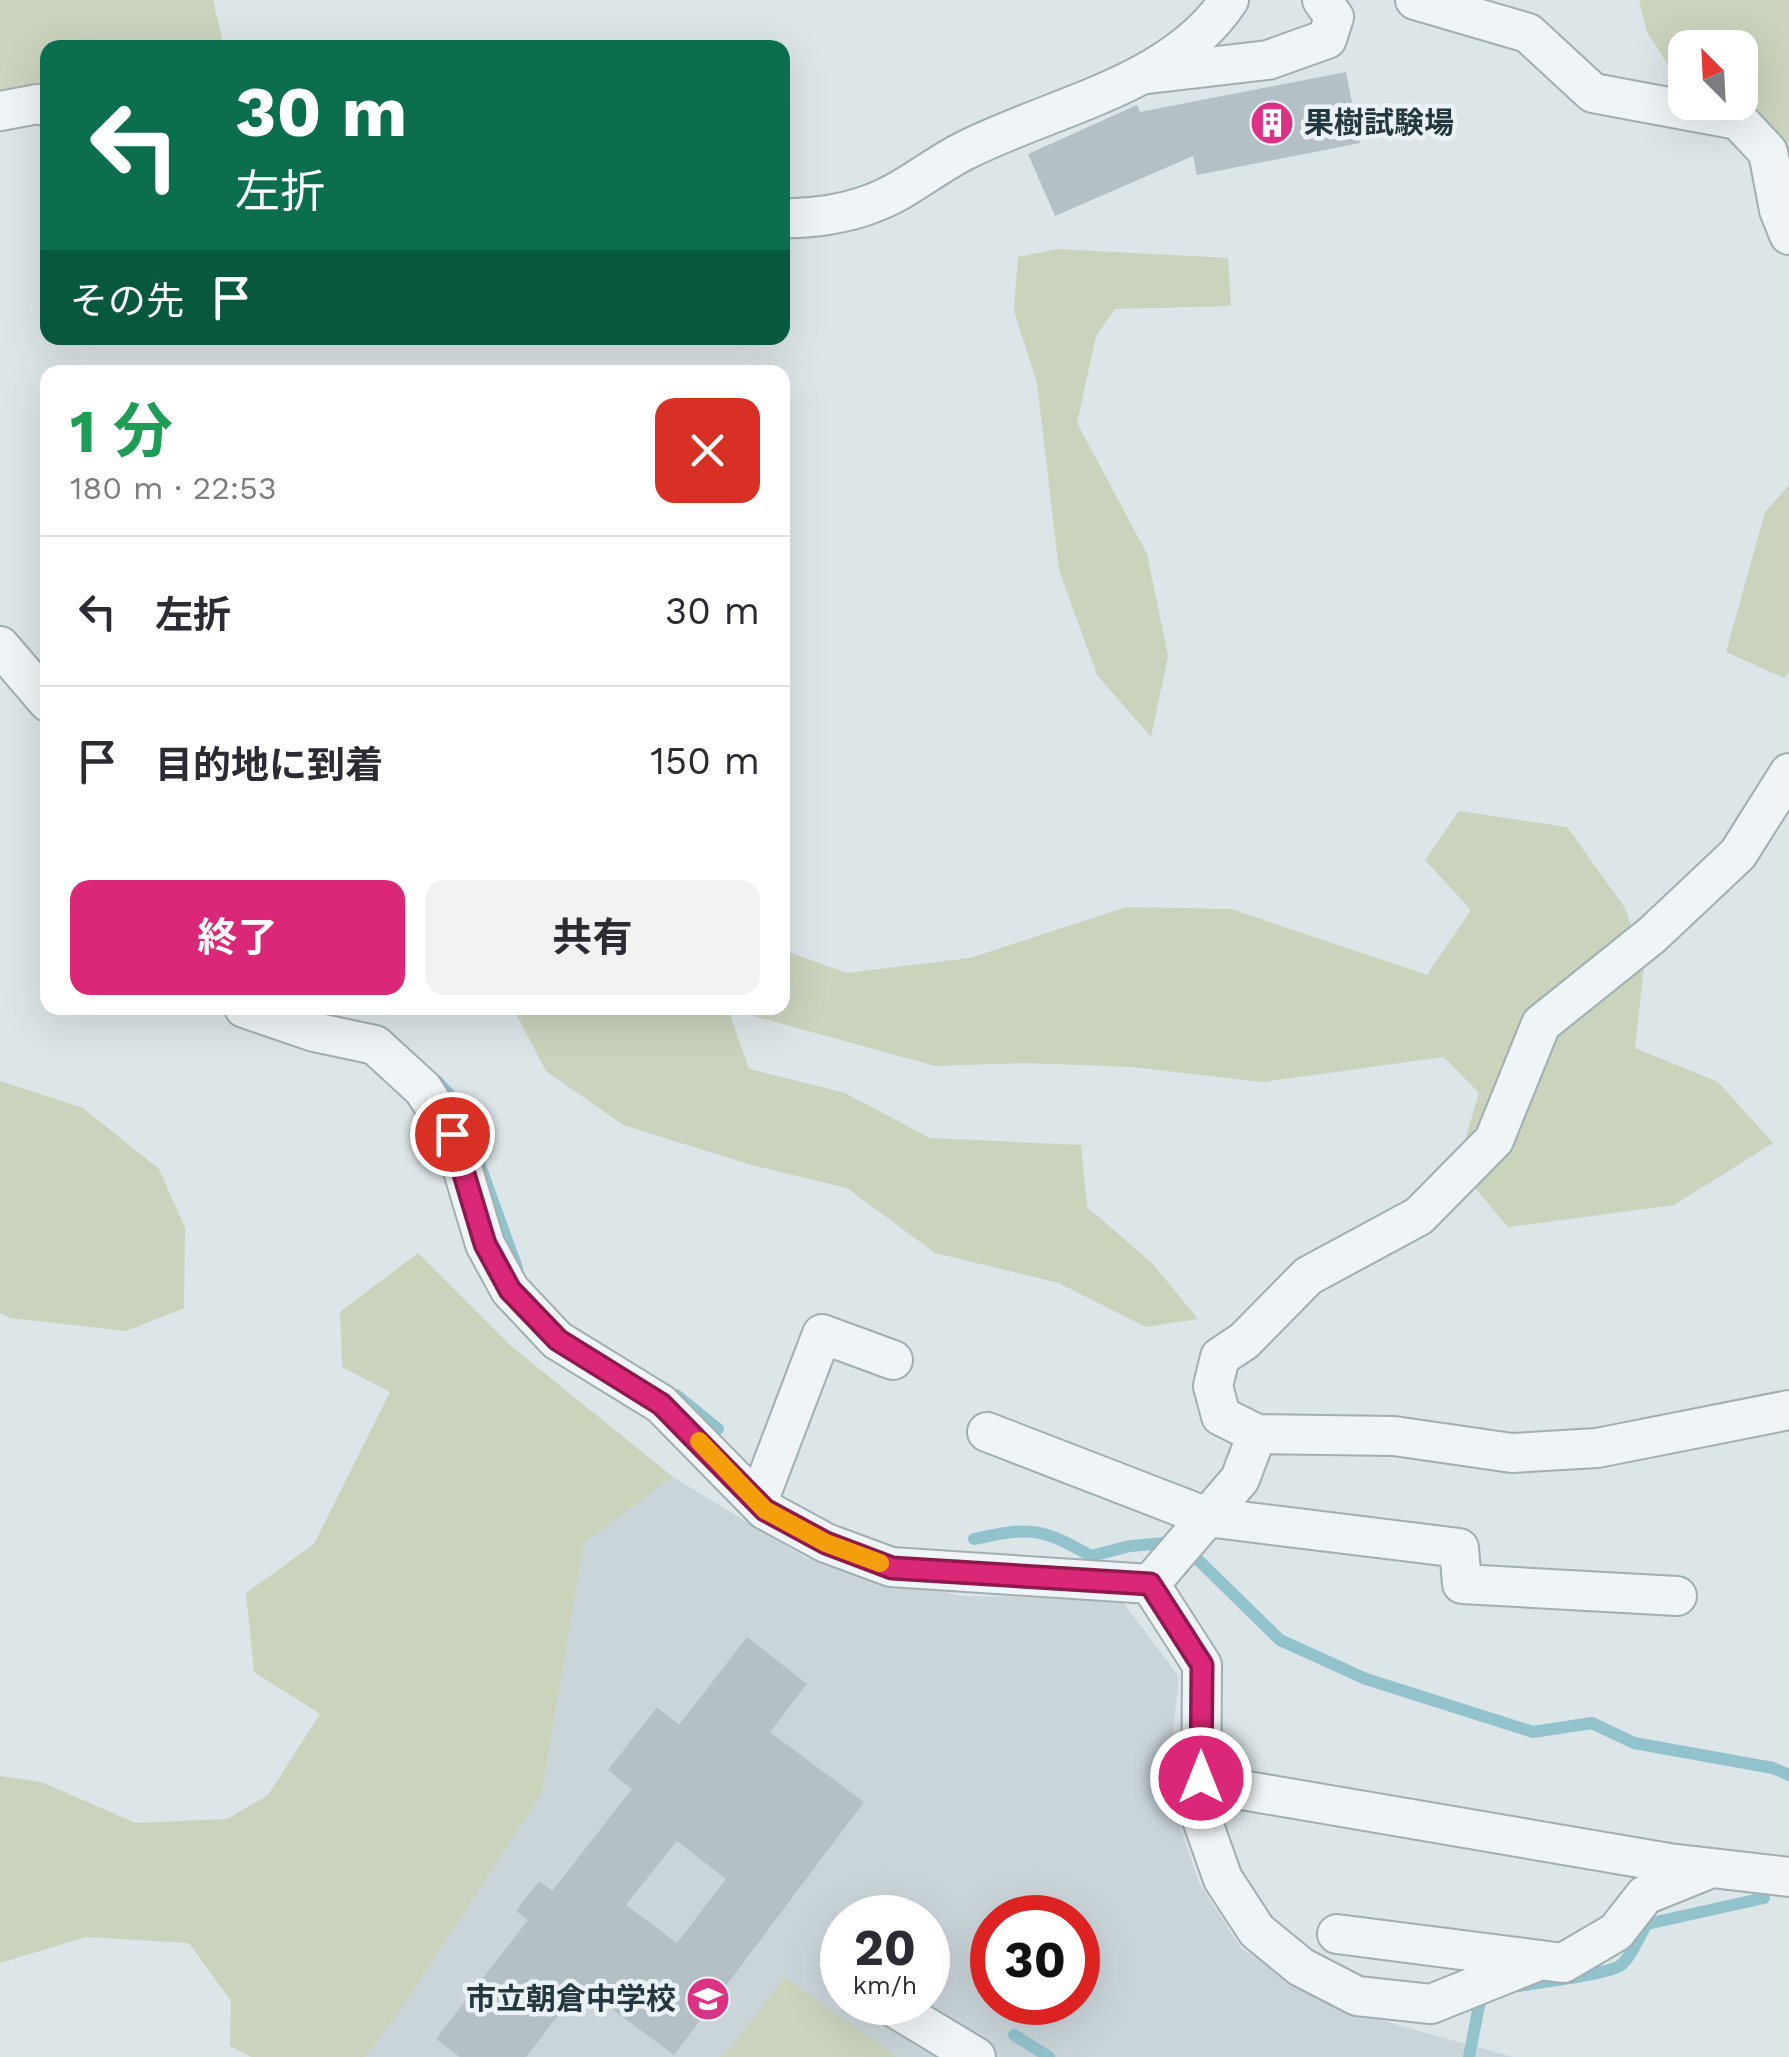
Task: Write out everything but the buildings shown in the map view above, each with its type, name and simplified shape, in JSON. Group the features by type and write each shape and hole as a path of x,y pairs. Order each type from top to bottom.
{"street":[{"path":"790,218 806,219 874,203 966,150 1141,75 1213,24 1229,0"},
{"path":"1141,75 1268,60 1326,40 1334,17 1322,0"},
{"path":"1414,0 1528,33 1593,92 1738,120 1768,152 1779,210 1789,235"},
{"path":"0,111 40,105"},
{"path":"0,646 40,693"},
{"path":"1789,773 1738,854 1652,936 1542,1024 1494,1140 1419,1216 1308,1276 1244,1341 1220,1357 1213,1386 1221,1416 1257,1434 1394,1436 1512,1454 1597,1448 1789,1410"},
{"path":"264,1015 314,1032 376,1045 423,1089 452,1134 485,1244 510,1290 558,1340 661,1404 765,1510 826,1543 892,1568 1150,1584"},
{"path":"758,1502 822,1334 894,1360"},
{"path":"988,1432 1207,1517 1459,1548 1462,1584 1677,1596"},
{"path":"1150,1584 1240,1479 1257,1434"},
{"path":"1150,1584 1202,1665 1201,1817 1223,1879 1257,1932 1300,1966 1357,1996 1430,2004 1541,1960"},
{"path":"1236,1789 1789,1877"},
{"path":"1337,1934 1563,1963 1616,1932 1644,1895 1713,1867"},
{"path":"923,2025 976,2057"}],"shaded area":[{"path":"673,1477 806,1558 961,1596 1120,1598 1179,1677 1167,1787 1199,1883 1241,1948 1348,2011 1513,2057 365,2057 396,2017 542,1793 584,1543"}],"green space":[{"path":"0,0 213,0 222,40 40,40 40,117 0,107"},
{"path":"1639,0 1789,0 1789,150 1713,120 1758,120 1758,30 1668,30 1668,65 1647,32"},
{"path":"1057,249 1228,258 1231,306 1115,309 1096,336 1077,423 1147,554 1168,656 1151,737 1097,675 1059,570 1037,383 1014,311 1018,257"},
{"path":"1789,485 1789,672 1784,678 1726,652 1765,512"},
{"path":"1459,811 1567,827 1625,908 1644,965 1635,1048 1718,1082 1773,1143 1674,1205 1508,1227 1457,1167 1479,1093 1444,1057 1262,1082 1132,1067 1025,1063 935,1066 750,1015 790,1015 790,953 847,973 970,958 1126,907 1231,909 1427,975 1471,910 1425,860"},
{"path":"517,1015 730,1015 749,1069 845,1093 930,1138 1081,1145 1087,1207 1152,1263 1198,1319 1146,1327 1059,1283 935,1253 847,1188 748,1164 623,1125 546,1071"},
{"path":"0,1081 83,1108 159,1169 185,1228 184,1308 126,1331 10,1318 0,1313"},
{"path":"418,1253 511,1346 673,1477 584,1543 542,1793 396,2017 365,2057 251,2057 230,2046 231,2001 189,1943 86,1937 0,1963 0,1776 41,1782 136,1823 227,1819 268,1795 320,1714 254,1672 246,1593 314,1544 390,1392 342,1367 340,1312"},
{"path":"785,1978 820,2002 820,2025 852,2025 898,2057 723,2057"}],"waterway":[{"path":"437,1081 456,1102 464,1123"},
{"path":"478,1160 517,1268"},
{"path":"676,1395 718,1429"},
{"path":"974,1539 1034,1532 1059,1539 1091,1556 1130,1546 1166,1543"},
{"path":"1189,1551 1280,1640 1366,1679 1533,1732 1592,1723 1634,1743 1773,1768 1789,1775"},
{"path":"1519,1986 1615,1968 1629,1956 1647,1924 1764,1898"},
{"path":"1469,2057 1481,1995 1485,1994"},
{"path":"1014,2035 1049,2057"}],"slow traffic":[{"path":"699,1441 765,1510 826,1543 880,1563"}],"place":[{"name":"果樹試験場","path":"1272,123"},
{"name":"市立朝倉中学校","path":"708,1999"}],"route":[{"path":"452,1134 485,1244 510,1290 558,1340 661,1404 765,1510 826,1543 892,1568 1150,1584 1202,1665 1201,1778"}]}
